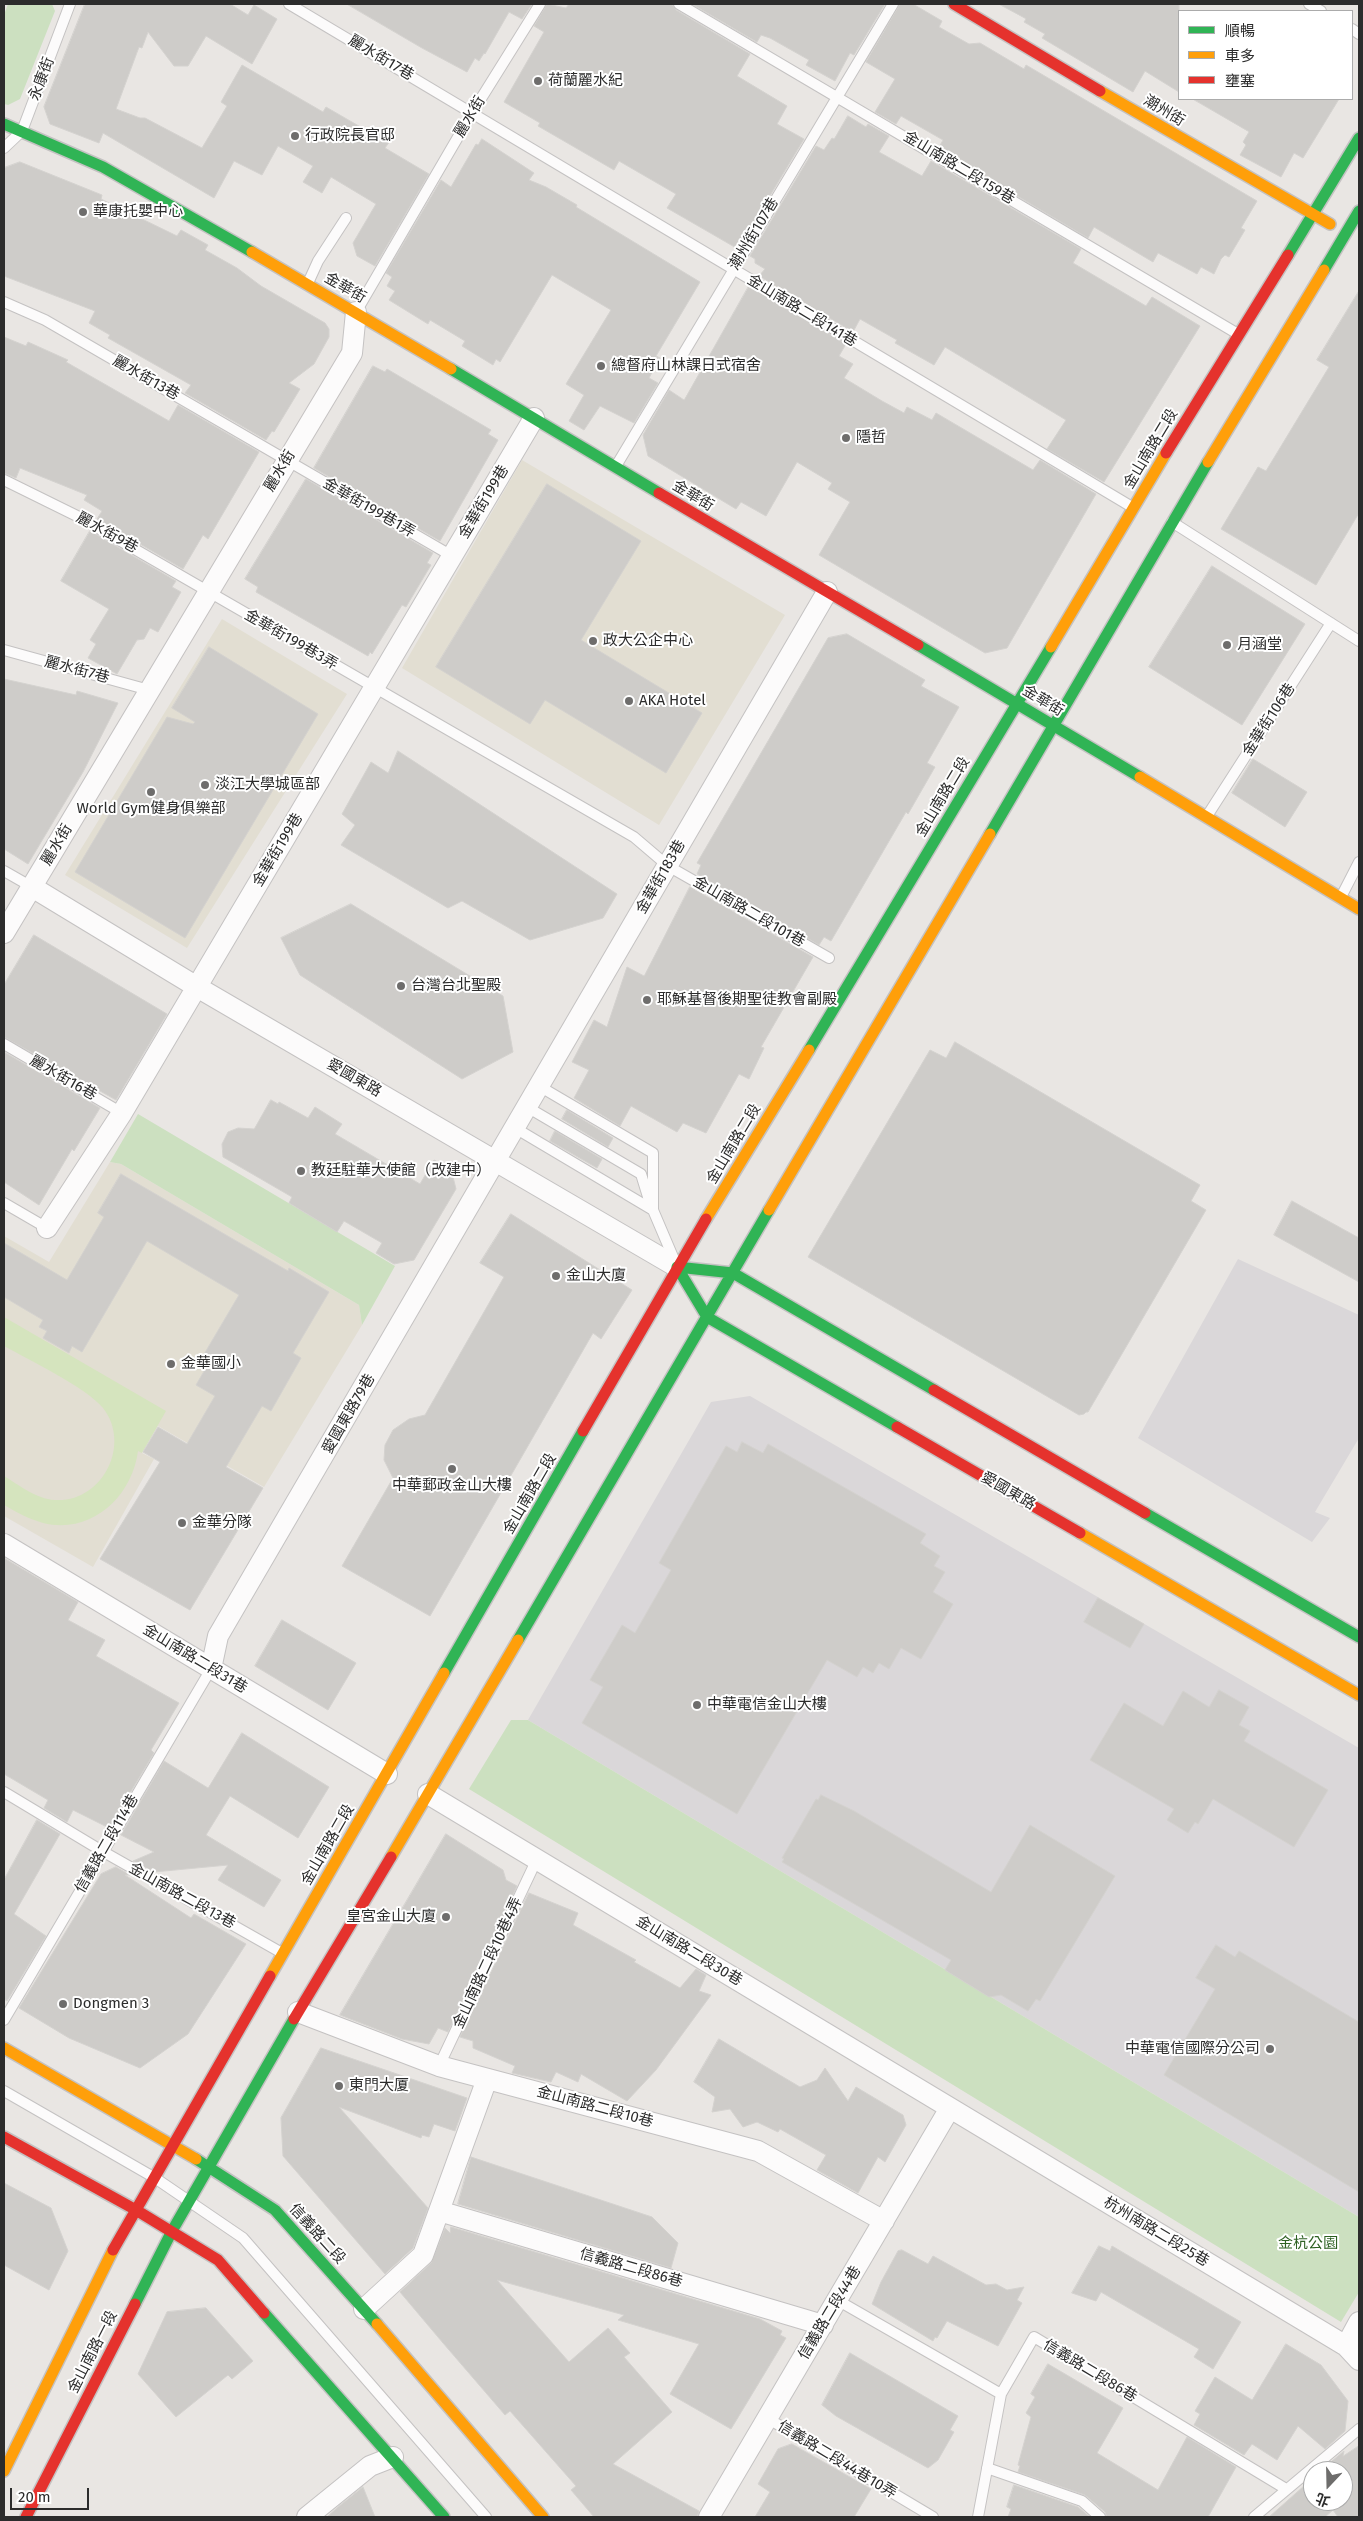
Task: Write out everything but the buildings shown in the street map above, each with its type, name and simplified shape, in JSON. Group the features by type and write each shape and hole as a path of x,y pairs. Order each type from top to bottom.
{"main road":[{"name":"潮州街","path":"954,4 1359,242"},
{"name":"金華街","path":"4,124 103,167 308,284 1053,725 1359,909"},
{"name":"金山南路二段","path":"155,2178 677,1267 1017,704 1133,508 1238,335 1314,215 1359,138"},
{"path":"190,2202 298,2012 428,1794 1172,522 1359,211"},
{"name":"愛國東路","path":"677,1267 733,1273 1359,1636"},
{"name":"愛國東路","path":"677,1267 707,1317 1359,1695"},
{"name":"信義路二段","path":"4,2048 173,2144 275,2210 364,2309 543,2517"},
{"path":"4,2137 136,2210 218,2260 444,2517"},
{"name":"金山南路一段","path":"4,2471 115,2246 155,2178"},
{"name":"金山南路一段","path":"26,2517 172,2231 190,2202"}],"street":[{"name":"麗水街","path":"4,933 352,353 356,312"},
{"name":"金華街199巷","path":"47,1228 122,1113 534,418"},
{"name":"金華街183巷","path":"496,1162 827,592"},
{"name":"愛國東路","path":"32,887 197,987 677,1267"},
{"name":"愛國東路79巷","path":"211,1669 218,1636 496,1162"},
{"name":"金山南路二段31巷","path":"4,1544 386,1774"},
{"name":"金山南路二段30巷","path":"428,1794 950,2108"},
{"name":"金山南路二段10巷","path":"298,2012 439,2066 758,2151 884,2221"},
{"path":"364,2309 423,2255 487,2079"},
{"name":"信義路二段44巷","path":"713,2516 767,2418 950,2108"},
{"name":"杭州南路二段25巷","path":"950,2108 1352,2353"},
{"name":"信義路二段86巷","path":"439,2211 823,2324"},
{"path":"1352,2353 1359,2322"},
{"path":"307,2517 370,2466 393,2457"}],"lane":[{"name":"永康街","path":"4,148 22,131 70,4"},
{"name":"麗水街17巷","path":"289,4 472,113"},
{"name":"麗水街","path":"356,312 472,113 540,4"},
{"name":"金山南路二段159巷","path":"679,4 837,95 1238,335"},
{"name":"潮州街107巷","path":"616,466 732,269 893,4"},
{"path":"1309,4 1320,10"},
{"name":"金山南路二段141巷","path":"472,113 1133,508"},
{"path":"308,284 318,261 346,218"},
{"name":"麗水街13巷","path":"4,302 45,320 287,459"},
{"name":"金華街199巷1弄","path":"287,459 452,556"},
{"name":"麗水街9巷","path":"4,480 79,517 208,591"},
{"path":"1172,522 1359,641"},
{"name":"金華街199巷3弄","path":"208,591 634,837 668,866"},
{"name":"金華街106巷","path":"1206,818 1331,623"},
{"name":"麗水街7巷","path":"4,650 149,690"},
{"path":"1341,898 1359,862"},
{"name":"金山南路二段101巷","path":"668,866 829,958"},
{"path":"4,870 32,887"},
{"name":"麗水街16巷","path":"4,1044 122,1113"},
{"path":"540,1086 653,1153 653,1210"},
{"path":"527,1107 641,1174 653,1210 677,1267"},
{"path":"515,1128 653,1210"},
{"path":"4,1203 47,1228"},
{"name":"信義路二段114巷","path":"4,2020 211,1669"},
{"name":"金山南路二段13巷","path":"4,1792 102,1852 283,1954"},
{"name":"金山南路二段10巷4弄","path":"439,2066 537,1859"},
{"path":"4,2091 155,2178 243,2238 486,2517"},
{"path":"837,2300 1001,2394 978,2517"},
{"name":"信義路二段86巷","path":"1001,2394 1034,2337 1286,2489"},
{"name":"信義路二段44巷10弄","path":"767,2418 933,2517"},
{"path":"1254,2517 1359,2429"},
{"path":"987,2468 1082,2501 1100,2517"}],"shaded area":[{"name":"政大公企中心","path":"522,460 785,615 659,825 402,668"},
{"name":"淡江大學城區部","path":"222,619 347,694 187,948 65,875"},
{"name":"金華國小","path":"110,1162 121,1164 359,1305 362,1325 264,1487 158,1426 142,1453 154,1459 93,1567 4,1516 4,1236 49,1262"},
{"path":"1238,1259 1359,1315 1359,1438 1315,1512 1330,1518 1312,1542 1138,1438"},
{"path":"750,1396 1359,1748 1359,2217 528,1720 711,1402"}],"green space":[{"path":"8,4 52,4 55,11 20,99 8,105 4,104 4,15"},
{"path":"138,1114 395,1266 362,1325 359,1305 121,1164 110,1162"},
{"path":"4,1317 166,1411 142,1453 138,1451 134,1468 118,1497 93,1518 61,1525 43,1523 4,1505 4,1476 28,1491 48,1499 72,1498 86,1492 98,1482 107,1469 113,1454 114,1438 111,1423 103,1408 95,1400 57,1375 4,1346"},
{"name":"金杭公園","path":"511,1720 528,1720 1359,2217 1359,2292 1341,2322 469,1789"}],"traffic: fast":[{"path":"4,124 103,167 252,252"},
{"path":"1288,255 1359,138"},
{"path":"1324,270 1359,211"},
{"path":"451,369 659,493"},
{"path":"990,834 1208,462"},
{"path":"918,645 1140,777"},
{"path":"809,1050 1051,647"},
{"path":"518,1640 769,1210"},
{"path":"677,1267 707,1317 897,1427"},
{"path":"677,1267 733,1273 934,1390"},
{"path":"444,1673 583,1431"},
{"path":"1145,1513 1359,1637"},
{"path":"135,2304 172,2231 294,2019"},
{"path":"196,2159 275,2210 377,2324"},
{"path":"264,2313 444,2517"}],"traffic: slow":[{"path":"1100,91 1330,224"},
{"path":"252,252 451,369"},
{"path":"1208,462 1324,270"},
{"path":"1051,647 1166,453"},
{"path":"1140,777 1359,909"},
{"path":"769,1210 990,834"},
{"path":"706,1219 809,1050"},
{"path":"1080,1533 1359,1695"},
{"path":"391,1857 518,1640"},
{"path":"270,1976 444,1673"},
{"path":"4,2048 196,2159"},
{"path":"4,2471 113,2250"},
{"path":"377,2324 543,2517"}],"traffic: jam":[{"path":"954,4 1100,91"},
{"path":"1166,453 1288,255"},
{"path":"659,493 918,645"},
{"path":"583,1431 706,1219"},
{"path":"934,1390 1145,1513"},
{"path":"897,1427 1080,1533"},
{"path":"294,2019 391,1857"},
{"path":"113,2250 270,1976"},
{"path":"4,2137 136,2210 218,2260 264,2313"},
{"path":"26,2517 135,2304"}],"place":[{"name":"荷蘭麗水紀","path":"538,81"},
{"name":"行政院長官邸","path":"295,136"},
{"name":"華康托嬰中心","path":"83,212"},
{"name":"總督府山林課日式宿舍","path":"601,366"},
{"name":"隱哲","path":"846,438"},
{"name":"政大公企中心","path":"593,641"},
{"name":"月涵堂","path":"1227,645"},
{"name":"AKA Hotel","path":"629,701"},
{"name":"淡江大學城區部","path":"205,785"},
{"name":"World Gym健身俱樂部","path":"151,792"},
{"name":"台灣台北聖殿","path":"401,986"},
{"name":"耶穌基督後期聖徒教會副殿","path":"647,1000"},
{"name":"教廷駐華大使館（改建中）","path":"301,1171"},
{"name":"金山大廈","path":"556,1276"},
{"name":"金華國小","path":"171,1364"},
{"name":"中華郵政金山大樓","path":"452,1469"},
{"name":"金華分隊","path":"182,1523"},
{"name":"中華電信金山大樓","path":"697,1705"},
{"name":"皇宮金山大廈","path":"446,1917"},
{"name":"Dongmen 3","path":"63,2004"},
{"name":"中華電信國際分公司","path":"1270,2049"},
{"name":"東門大厦","path":"339,2086"}]}
